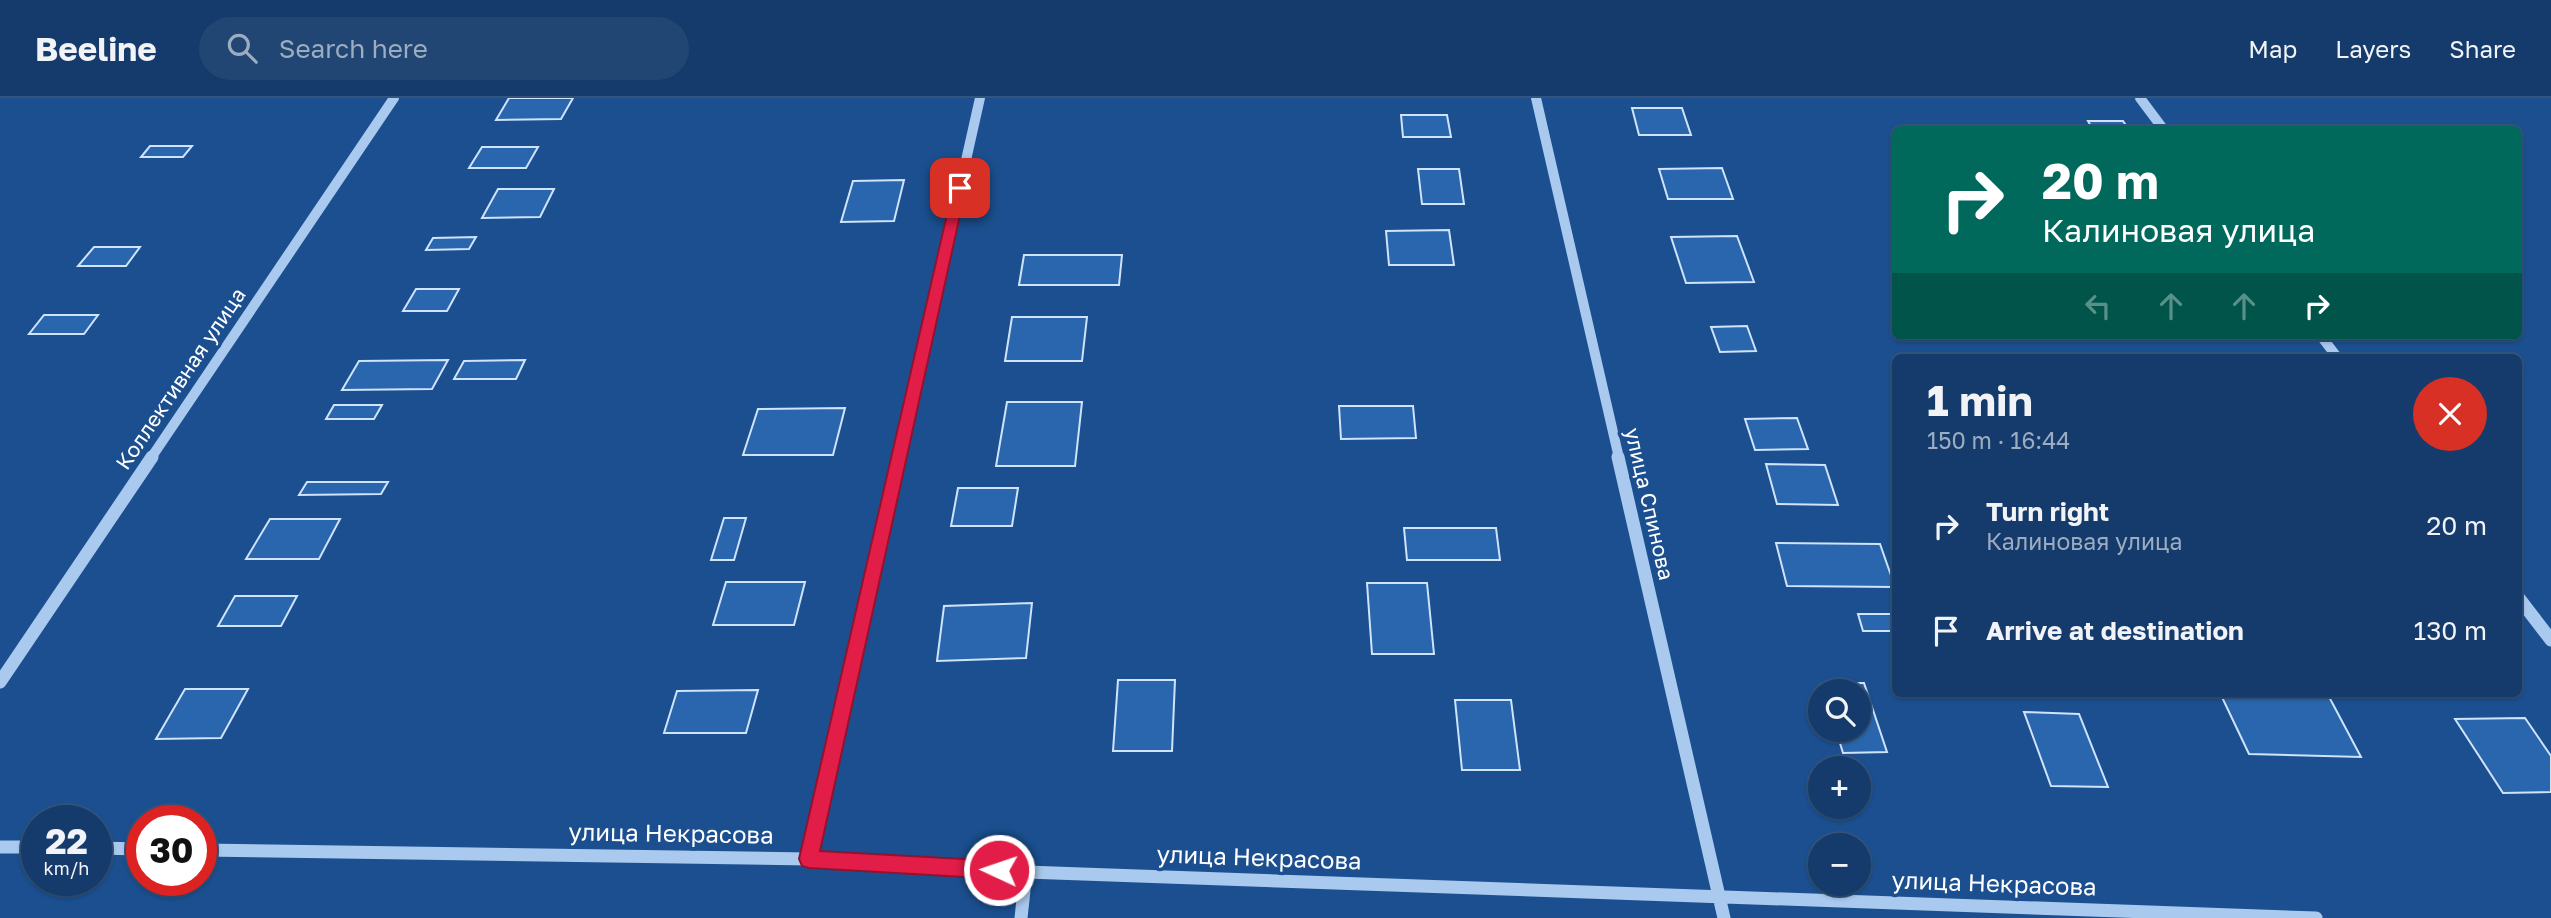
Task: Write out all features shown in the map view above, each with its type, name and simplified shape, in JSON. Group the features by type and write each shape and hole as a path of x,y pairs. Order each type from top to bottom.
{"street":[{"name":"Коллективная улица","path":"0,682 394,98"},
{"path":"809,859 980,98"},
{"name":"улица Спинова","path":"1536,98 1724,918"},
{"path":"2140,98 2161,126"},
{"path":"2324,340 2335,354"},
{"path":"2522,602 2551,640"},
{"path":"0,847 21,847"},
{"name":"улица Некрасова","path":"217,850 809,859 1026,872 2316,918"},
{"path":"1021,918 1026,872"}],"building":[{"path":"509,98 573,98 561,119 496,120"},
{"path":"1632,108 1682,108 1691,135 1639,135"},
{"path":"1401,115 1447,115 1451,137 1403,137"},
{"path":"2088,121 2123,121 2126,126 2091,126"},
{"path":"150,146 192,146 183,157 141,157"},
{"path":"482,147 538,147 526,168 469,168"},
{"path":"1722,168 1733,199 1668,199 1659,169"},
{"path":"1418,169 1459,169 1464,204 1422,204"},
{"path":"904,180 894,221 841,222 853,181"},
{"path":"498,189 554,189 540,217 482,218"},
{"path":"1449,230 1454,265 1389,265 1386,231"},
{"path":"1737,236 1754,282 1686,283 1671,237"},
{"path":"476,237 469,249 426,250 433,238"},
{"path":"94,247 140,247 126,266 78,266"},
{"path":"1024,255 1122,255 1119,285 1019,285"},
{"path":"416,289 459,289 447,311 403,311"},
{"path":"44,315 98,315 84,334 29,334"},
{"path":"1012,317 1087,317 1082,361 1005,361"},
{"path":"1747,326 1756,351 1720,352 1711,327"},
{"path":"448,360 432,389 342,390 359,361"},
{"path":"525,360 516,379 454,379 464,361"},
{"path":"1007,402 1082,402 1075,466 996,466"},
{"path":"334,405 382,405 374,419 326,419"},
{"path":"1339,406 1413,406 1416,438 1341,439"},
{"path":"845,408 833,455 743,455 758,409"},
{"path":"1797,418 1808,449 1755,450 1745,419"},
{"path":"1766,464 1825,465 1838,505 1777,504"},
{"path":"307,482 388,482 381,494 299,495"},
{"path":"958,488 1018,488 1012,526 951,526"},
{"path":"724,518 746,518 734,560 711,560"},
{"path":"270,519 340,519 319,559 246,559"},
{"path":"1404,528 1496,528 1500,560 1407,560"},
{"path":"1776,543 1880,544 1892,578 1892,587 1787,586"},
{"path":"726,582 805,582 794,625 713,625"},
{"path":"1367,583 1427,583 1434,654 1372,654"},
{"path":"235,596 297,596 281,626 218,626"},
{"path":"1032,603 1026,658 937,661 944,606"},
{"path":"1858,614 1892,614 1892,631 1863,631"},
{"path":"1118,680 1175,680 1172,751 1113,751"},
{"path":"185,689 248,689 221,738 156,739"},
{"path":"758,690 746,733 664,733 677,691"},
{"path":"2222,697 2329,697 2361,757 2249,754"},
{"path":"1455,700 1511,700 1520,770 1462,770"},
{"path":"1871,704 1887,752 1843,753 1840,742 1871,742"},
{"path":"2024,712 2079,714 2108,787 2051,786"},
{"path":"2525,718 2551,756 2551,792 2503,793 2455,719"}],"route":[{"path":"960,188 809,859 999,870"}]}
